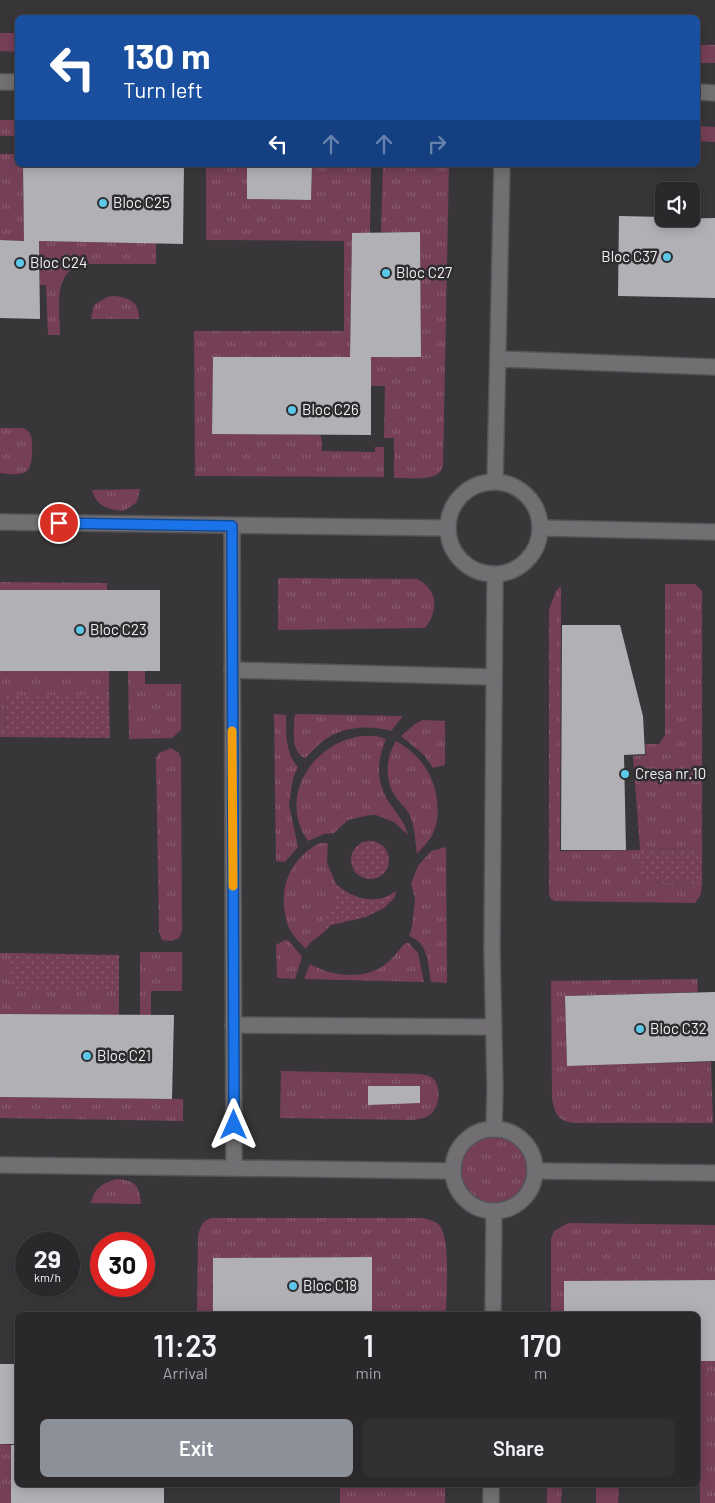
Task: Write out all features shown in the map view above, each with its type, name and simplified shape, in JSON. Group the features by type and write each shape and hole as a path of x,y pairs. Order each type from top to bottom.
{"street":[{"path":"0,82 15,82"},
{"path":"700,92 715,93"},
{"path":"495,481 502,167"},
{"path":"498,359 715,367"},
{"path":"495,481 509,484 522,490 532,501 539,514 541,528 532,556 522,566 508,573 494,575 480,573 467,566 456,556 450,543 448,528 450,514 456,501 467,490 480,484 495,481"},
{"path":"0,522 448,528"},
{"path":"232,526 234,1168"},
{"path":"541,528 715,532"},
{"path":"494,575 492,949 494,1128"},
{"path":"232,670 493,677"},
{"path":"234,1025 494,1027"},
{"path":"494,1128 508,1130 519,1136 528,1146 534,1158 536,1171 534,1184 518,1204 506,1210 481,1210 470,1204 455,1184 452,1171 454,1157 460,1146 470,1136 481,1130 494,1128"},
{"path":"0,1165 452,1171"},
{"path":"536,1171 715,1173"},
{"path":"493,1312 494,1211"},
{"path":"491,1487 491,1503"}],"green space":[{"path":"0,33 15,33 15,52 0,51"},
{"path":"700,45 715,45 715,63 700,63"},
{"path":"0,120 15,120 15,136 0,136"},
{"path":"700,126 715,127 715,142 700,141"},
{"path":"0,154 15,154 15,167 23,167 24,241 0,240"},
{"path":"206,167 247,167 248,199 311,200 312,167 371,167 370,233 352,233 350,357 213,357 212,433 321,435 322,451 375,452 375,447 384,447 384,477 195,476 194,331 344,331 344,241 206,240"},
{"path":"383,167 449,167 443,465 441,471 427,478 394,478 394,438 384,438 385,386 371,386 371,357 421,357 420,233 381,232"},
{"path":"39,241 156,243 156,264 86,264 75,267 62,282 59,302 60,335 48,335 46,285 40,285"},
{"path":"115,296 133,302 139,313 139,319 91,319 94,305 107,297"},
{"path":"0,428 23,428 30,433 32,444 31,460 29,469 24,473 0,473"},
{"path":"140,489 137,502 124,511 113,510 104,506 96,500 92,490"},
{"path":"278,578 417,579 423,582 432,594 434,609 431,619 425,628 278,630"},
{"path":"0,582 107,583 107,590 0,590"},
{"path":"665,584 695,584 702,591 702,848 640,849 633,756 646,755 645,744 659,744 665,735"},
{"path":"561,586 560,851 640,850 640,882 702,883 701,894 695,903 555,901 551,899 549,894 549,610 556,591"},
{"path":"0,671 109,671 109,695 6,695 5,737 0,737"},
{"path":"128,671 145,671 145,684 181,684 181,730 172,738 129,739"},
{"path":"6,695 109,695 110,738 5,737"},
{"path":"274,714 286,715 288,749 298,767 293,778 289,805 298,847 285,862 276,861"},
{"path":"295,714 403,716 391,731 366,727 341,731 320,743 305,758 300,755 295,745"},
{"path":"423,720 445,721 445,765 433,768 424,755 401,736"},
{"path":"361,736 376,736 386,739 380,756 380,781 386,797 403,823 408,835 394,822 376,815 370,815 348,820 334,833 324,834 308,841 299,824 296,807 298,790 305,774 315,760 328,749 344,741"},
{"path":"396,741 410,750 427,770 434,787 438,806 433,833 417,854 410,816 395,796 389,782 388,761"},
{"path":"171,748 179,753 181,758 182,931 179,938 171,941 162,940 159,931 156,758 159,753"},
{"path":"370,841 384,846 389,860 384,874 370,879 356,874 351,860 356,846"},
{"path":"320,843 328,843 327,863 336,884 335,903 323,921 325,931 310,943 306,949 288,926 284,908 285,886 292,868 304,854"},
{"path":"446,847 447,983 431,982 424,949 416,939 409,936 412,927 415,898 411,884 418,866 431,851"},
{"path":"702,848 702,883 640,882 640,849"},
{"path":"336,884 350,894 365,899 389,896 396,891 395,897 384,908 366,917 331,925 325,931 323,921 325,912 332,906"},
{"path":"285,940 289,941 302,957 295,979 277,978 276,945"},
{"path":"406,943 409,943 418,953 424,982 304,979 310,964 339,974 350,975 370,972 388,962"},
{"path":"140,952 182,952 182,991 151,991 151,1015 140,1015"},
{"path":"0,953 10,953 10,990 119,990 119,1015 0,1014"},
{"path":"10,953 119,955 119,990 10,990"},
{"path":"697,979 698,992 565,996 567,1065 711,1062 713,1123 574,1123 564,1121 558,1116 552,1099 551,981"},
{"path":"281,1071 420,1074 430,1076 435,1080 439,1095 437,1105 430,1115 413,1120 280,1118"},
{"path":"0,1097 183,1099 183,1121 0,1118"},
{"path":"487,1134 501,1134 514,1140 523,1149 529,1162 527,1182 519,1194 501,1204 487,1204 474,1198 465,1189 459,1176 459,1162 465,1149 474,1140"},
{"path":"117,1179 128,1181 138,1188 141,1204 91,1203 94,1193 100,1187 107,1182"},
{"path":"211,1218 423,1218 433,1221 440,1226 446,1244 446,1312 372,1312 372,1257 213,1258 213,1312 197,1312 198,1236 205,1221"},
{"path":"568,1223 715,1225 715,1280 564,1281 564,1312 551,1312 551,1239 554,1231"},
{"path":"700,1361 715,1361 715,1503 700,1503"},
{"path":"0,1444 11,1445 11,1503 0,1503"},
{"path":"340,1487 445,1487 445,1503 340,1503"},
{"path":"547,1487 562,1487 561,1503 547,1503"},
{"path":"596,1487 619,1487 618,1503 596,1503"}],"building":[{"name":"Bloc C25","path":"23,167 184,167 183,244 39,241 40,319 0,318 0,240 24,241"},
{"path":"247,167 312,167 311,200 247,199"},
{"name":"Bloc C37","path":"619,216 655,217 655,227 700,227 700,218 715,218 715,298 618,296"},
{"path":"420,232 421,357 371,357 371,435 212,434 213,357 350,357 352,233"},
{"name":"Bloc C23","path":"0,590 160,590 160,671 0,671"},
{"path":"562,625 620,625 643,716 645,754 624,755 626,850 561,850"},
{"name":"Bloc C32","path":"715,992 715,1061 567,1066 565,996"},
{"name":"Bloc C21","path":"0,1014 174,1015 172,1099 0,1097"},
{"path":"368,1086 420,1086 420,1103 368,1105"},
{"name":"Bloc C18","path":"372,1257 372,1312 213,1312 213,1258"},
{"path":"715,1280 715,1361 700,1361 700,1312 564,1312 564,1281"},
{"path":"0,1364 15,1364 15,1444 0,1444"},
{"path":"11,1445 15,1445 15,1487 164,1487 164,1503 11,1503"}],"slow traffic":[{"path":"232,731 233,886"}],"place":[{"name":"Bloc C25","path":"103,203"},
{"name":"Bloc C37","path":"667,257"},
{"name":"Bloc C24","path":"20,263"},
{"name":"Bloc C27","path":"386,273"},
{"name":"Bloc C26","path":"292,410"},
{"name":"Bloc C23","path":"80,630"},
{"name":"Creșa nr.10","path":"625,774"},
{"name":"Bloc C32","path":"640,1029"},
{"name":"Bloc C21","path":"87,1056"},
{"name":"Bloc C18","path":"293,1286"}],"route":[{"path":"59,523 232,526 234,1125"}]}
